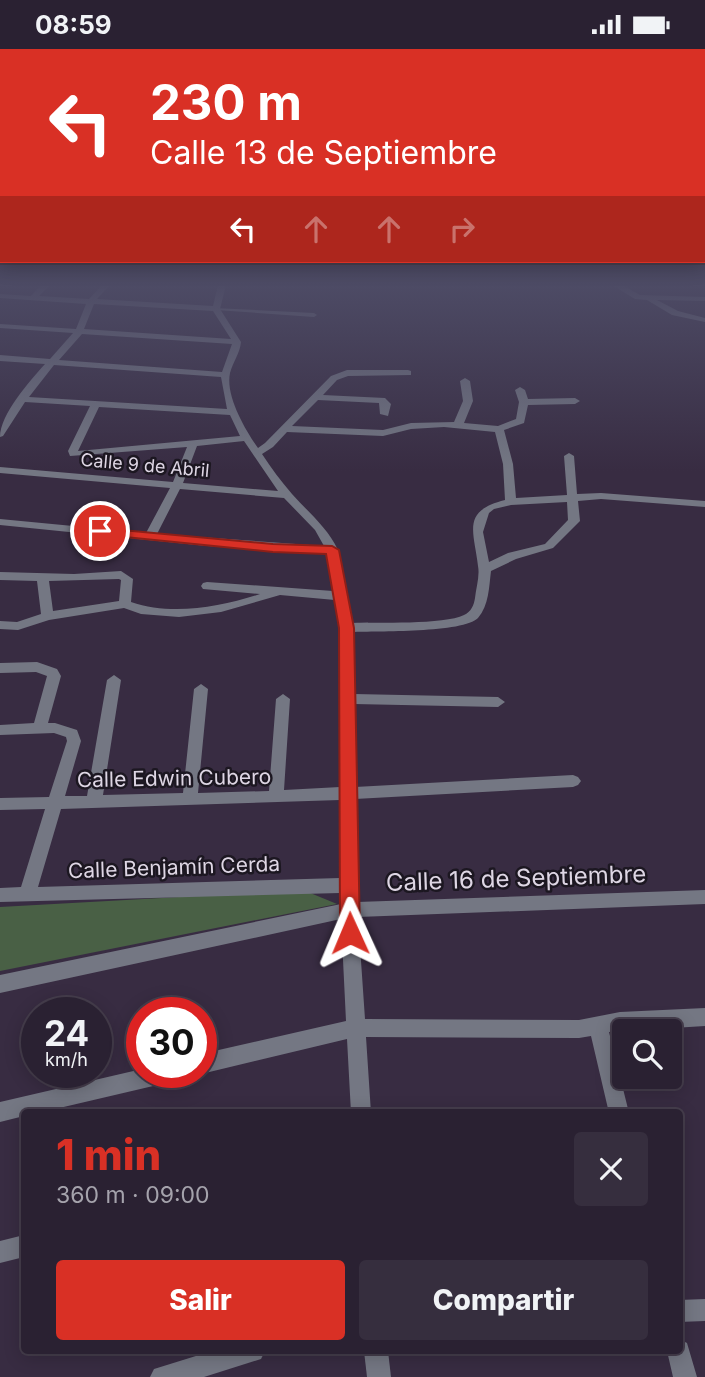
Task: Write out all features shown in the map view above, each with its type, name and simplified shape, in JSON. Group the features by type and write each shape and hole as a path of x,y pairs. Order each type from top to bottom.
{"street":[{"path":"0,434 21,399 66,347"},
{"path":"235,347 225,375 229,401 256,453 287,495 328,538 341,596 346,628 349,910 361,1109"},
{"path":"0,358 225,375"},
{"path":"256,453 269,445 334,378 347,373 408,373"},
{"path":"458,425 468,401 465,381"},
{"path":"285,429 383,433 411,426 458,425 499,429 521,421 524,402 520,390"},
{"path":"316,397 382,400 386,404 385,414"},
{"path":"21,399 235,412"},
{"path":"524,402 575,401"},
{"path":"96,404 73,451 74,454 248,438"},
{"path":"499,429 508,464 511,502"},
{"path":"150,536 177,485 193,443"},
{"path":"485,569 512,556 549,546 574,521 569,456"},
{"name":"Calle 9 de Abril","path":"0,470 287,495"},
{"path":"346,628 447,624 471,618 480,606 485,569 477,537 481,519 490,507 511,502 573,496 625,497 705,504"},
{"path":"0,522 273,548 332,550"},
{"path":"0,576 126,577 125,604"},
{"path":"43,577 47,616"},
{"path":"207,586 341,596"},
{"path":"0,625 19,626 47,616 125,604 148,611 196,613 257,600 275,593"},
{"path":"0,668 46,669 54,676 39,729"},
{"path":"94,800 114,680"},
{"path":"190,799 201,689"},
{"path":"276,797 283,699"},
{"path":"347,699 498,702"},
{"path":"0,730 55,728 72,734 74,741 58,801 27,894"},
{"name":"Calle Edwin Cubero","path":"0,804 276,797 573,781"},
{"name":"Calle Benjamín Cerda","path":"0,895 350,884"},
{"name":"Calle 16 de Septiembre","path":"0,984 349,910 705,897"},
{"path":"217,1060 355,1028 598,1027 620,1021 705,1017"},
{"path":"598,1027 618,1109"},
{"path":"0,1112 126,1082"},
{"path":"0,1252 21,1248"},
{"path":"683,1311 705,1310"},
{"path":"162,1377 242,1354"},
{"path":"376,1354 379,1377"},
{"path":"680,1354 685,1377"}],"green space":[{"path":"303,890 337,904 0,971 0,907"}],"route":[{"path":"100,531 207,543 332,550 346,628 350,933"}]}
